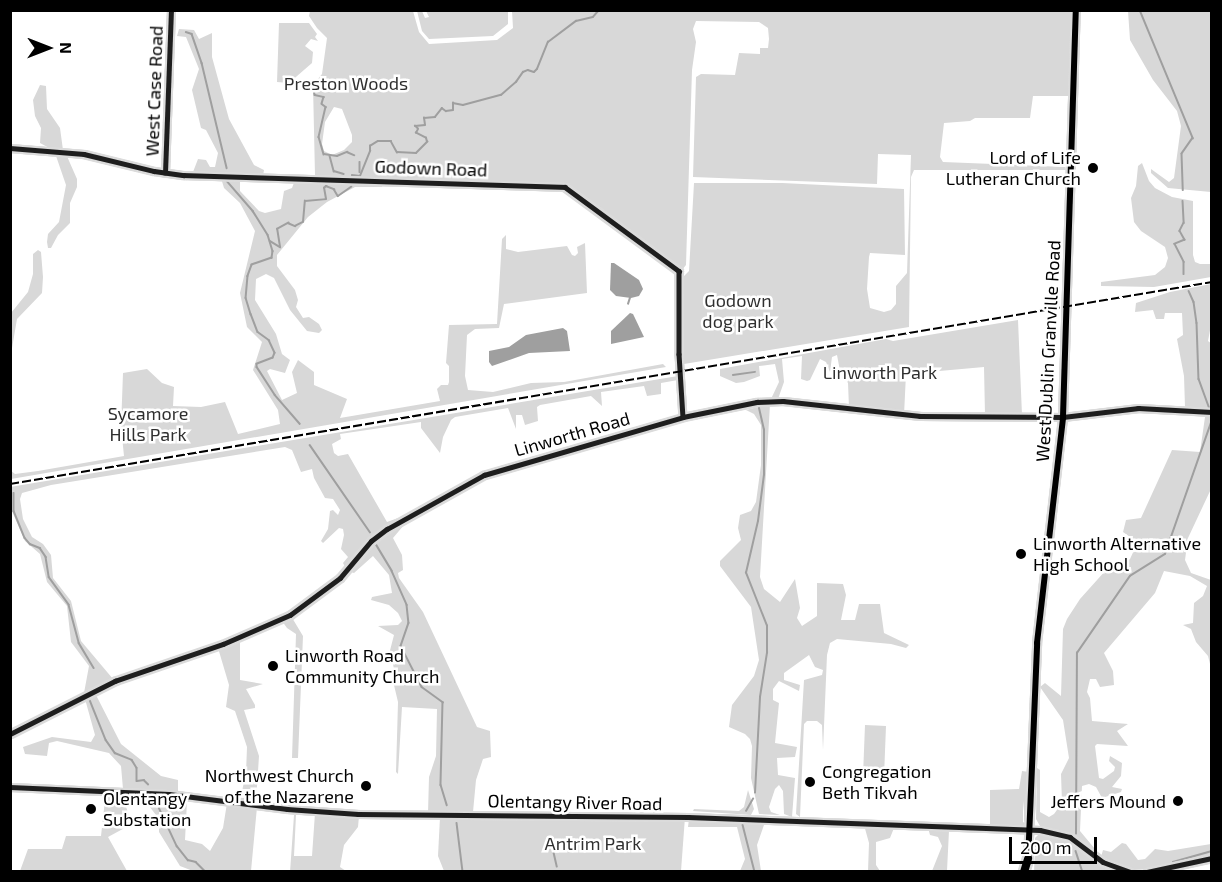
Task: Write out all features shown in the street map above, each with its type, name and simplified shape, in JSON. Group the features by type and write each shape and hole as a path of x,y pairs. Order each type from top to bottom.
{"highway":[{"path":"1026,872 1028,859"}],"main road":[{"name":"West Case Road","path":"165,173 171,10"},
{"name":"West Dublin Granville Road","path":"1028,859 1037,643 1063,417 1076,10"},
{"name":"Godown Road","path":"10,148 84,154 165,173 547,185 567,188 679,271 683,417"},
{"name":"Linworth Road","path":"10,734 115,681 224,644 290,615 340,578 371,541 387,529 484,475 683,417 757,402 783,401 904,416 1063,417 1138,408 1212,412"},
{"name":"Olentangy River Road","path":"10,787 169,794 287,809 358,814 688,817 1030,830 1061,834 1113,867 1130,872"},
{"path":"1147,872 1212,858"}],"green space":[{"path":"310,11 413,11 419,32 429,44 497,40 513,28 512,11 1075,11 1072,96 1033,96 1030,118 975,118 970,121 944,123 940,157 943,162 1065,167 1066,170 914,170 911,177 909,327 684,364 683,277 689,271 694,183 782,183 904,189 905,255 870,253 869,257 867,289 870,308 884,312 891,310 896,304 896,286 907,273 911,155 878,154 877,184 693,177 696,77 701,74 735,75 739,53 760,54 760,48 768,48 769,39 768,28 759,22 696,21 693,29 696,42 692,70 686,265 682,270 564,185 315,176 313,85 322,74 327,38 309,16","holes":["334,107 342,109 352,135 352,142 344,150 332,155 324,151 322,144 325,122"]},
{"path":"417,11 422,11 425,18 429,17 426,11 508,11 508,24 493,36 429,39 422,31"},
{"path":"1128,11 1211,11 1211,192 1168,188 1151,173 1151,169 1169,182 1174,178 1181,126 1177,111 1153,80 1130,40"},
{"path":"279,23 309,23 317,34 315,37 318,41 311,39 305,46 313,52 312,63 289,83 277,82"},
{"path":"179,29 194,30 199,39 212,33 212,57 229,119 254,165 264,170 263,176 193,172 198,159 206,160 210,167 215,167 218,153 206,130 201,128 192,90 199,69 186,37 177,36"},
{"path":"40,85 46,86 47,109 60,128 63,150 53,150 40,143 41,128 35,116 33,100"},
{"path":"55,153 66,154 77,179 77,187 70,203 70,223 58,235 51,248 48,248 48,234 59,222 66,185"},
{"path":"1142,163 1149,181 1155,188 1172,197 1193,201 1193,255 1195,262 1211,264 1211,277 1154,287 1101,286 1101,282 1155,275 1165,267 1168,258 1165,247 1141,231 1134,222 1131,198 1136,186 1138,166"},
{"name":"Sycamore Hills Park","path":"221,178 240,179 240,191 259,211 265,213 281,209 284,191 292,188 295,180 384,181 382,187 355,187 327,202 308,217 277,255 277,266 295,290 298,300 296,307 303,318 309,317 319,324 322,330 319,333 307,331 290,310 274,278 266,274 256,279 255,300 276,334 282,354 290,360 285,373 270,369 267,371 282,400 297,393 292,372 298,360 314,372 314,385 347,399 340,418 440,401 437,389 441,385 448,385 449,382 449,366 446,363 449,325 497,324 502,239 506,235 506,249 518,252 567,246 575,256 578,253 577,247 585,243 587,293 504,304 499,328 475,329 467,335 465,376 468,390 493,392 531,383 564,382 663,364 666,367 11,479 10,470 15,474 124,456 121,427 123,373 147,369 162,383 174,387 173,406 201,407 225,402 238,434 280,424 278,410 253,370 262,342 247,327 240,293 255,231 240,203 224,188"},
{"path":"38,250 41,252 42,293 17,319 11,354 11,313 28,292 33,274 33,254"},
{"path":"1211,284 1211,325 1208,341 1212,344 1211,409 1185,407 1184,376 1177,339 1183,335 1182,313 1165,313 1164,319 1156,319 1153,310 1135,312 1136,303 1170,292"},
{"name":"Linworth Park","path":"1018,320 1022,415 985,415 984,367 906,374 904,415 849,408 848,383 840,371 837,355 832,357 830,372 826,362 820,359 810,380 807,381 801,379 802,356 782,359 784,382 778,399 771,399 779,382 775,364 759,366 760,376 744,382 736,383 720,376 720,369 886,339 893,341"},
{"path":"678,376 678,380 661,383 661,394 647,396 644,386 601,392 602,406 591,396 540,405 537,407 538,421 525,425 522,415 516,415 516,429 508,408 455,417 451,420 443,437 440,453 421,428 421,422 340,434 341,439 332,444 334,453 338,456 348,454 387,522 398,518 366,543 345,567 343,563 348,557 341,549 343,529 339,528 323,543 321,541 328,529 330,511 333,510 338,515 340,510 333,499 325,498 314,478 312,469 301,472 292,450 285,447 51,485 22,493 20,499 23,519 32,537 43,544 51,555 53,578 71,601 81,641 113,679 84,693 89,666 71,642 67,606 47,582 40,554 25,541 11,509 10,487"},
{"path":"770,404 760,577 764,589 780,602 795,579 800,608 797,618 802,626 817,616 817,583 843,584 846,595 841,620 855,620 859,604 880,604 884,633 909,645 906,648 891,644 837,639 830,643 827,655 823,750 822,725 817,721 807,721 804,724 800,817 796,814 804,680 822,675 823,670 815,667 809,655 784,673 784,680 800,685 799,691 779,681 773,689 773,700 779,703 775,743 797,747 795,757 777,758 778,775 795,778 792,817 784,814 783,791 779,785 775,789 769,807 771,812 780,815 759,814 751,778 752,746 750,739 745,734 729,727 732,705 754,676 759,660 751,607 720,566 720,561 741,540 738,528 740,515 751,511 756,502 761,465 761,425 754,414 746,410"},
{"path":"1205,417 1211,417 1211,489 1188,538 1185,560 1191,573 1211,580 1211,668 1208,656 1196,642 1191,629 1183,625 1193,623 1194,603 1203,596 1207,586 1190,576 1164,571 1155,593 1104,653 1113,671 1114,685 1100,687 1096,679 1090,679 1087,692 1090,698 1092,721 1128,724 1117,731 1128,746 1097,744 1095,746 1099,778 1103,779 1114,771 1115,767 1109,761 1110,756 1122,763 1121,776 1112,787 1122,789 1121,792 1102,798 1096,787 1089,784 1082,786 1080,831 1095,849 1094,851 1069,833 1040,826 1036,819 1037,768 1040,770 1040,812 1049,817 1062,803 1061,774 1069,758 1063,720 1040,687 1045,683 1061,696 1063,629 1067,619 1080,599 1106,570 1119,567 1130,559 1136,546 1133,539 1123,532 1126,520 1141,518 1172,450 1200,452"},
{"path":"402,522 404,525 393,538 402,555 403,570 398,573 399,578 423,612 477,727 490,731 491,757 483,759 476,780 473,812 428,813 429,777 436,756 437,709 402,707 398,774 396,772 398,702 393,681 395,675 393,664 387,662 394,635 378,626 398,625 402,621 398,613 389,605 371,600 372,597 392,593 389,575 373,556 354,573 351,572 368,547"},
{"path":"291,616 303,636 298,758 292,758 296,634 282,621"},
{"path":"240,640 240,680 263,684 246,689 255,708 244,710 259,756 256,802 240,800 246,773 247,747 235,711 226,707 229,685 218,648"},
{"path":"96,695 121,744 161,776 178,780 178,793 123,789 121,766 109,753 57,741 49,743 47,756 25,754 23,747 52,737 91,742 95,735 85,699"},
{"path":"865,725 886,726 884,777 863,776"},
{"path":"1022,771 1029,772 1026,822 1024,821 1024,801 1023,811 1023,822 1026,824 1019,827 990,826 990,790 1019,789"},
{"path":"748,790 754,809 751,815 693,811 694,809 739,811 744,807"},
{"path":"108,794 123,798 132,824 108,837 127,871 20,871 28,849 62,849 66,836 101,836 105,800"},
{"path":"129,795 187,801 185,840 202,844 210,851 223,828 227,803 257,807 251,871 193,871 180,866 159,832 159,819 146,802 131,803"},
{"path":"315,813 359,816 358,827 344,845 340,867 346,871 290,872 294,815 296,815 294,856 312,856"},
{"name":"Antrim Park","path":"440,817 685,817 681,871 444,871 438,856"},
{"path":"689,819 765,822 757,845 761,871 740,871 745,859 737,827 688,827"},
{"path":"864,825 894,828 890,838 876,842 876,865 880,871 868,871 869,843"},
{"path":"928,828 949,831 947,871 932,871 942,846 938,837 930,835"},
{"path":"1039,834 1071,841 1094,860 1117,871 1034,872 1035,849 1039,848 1035,847 1035,838"},
{"path":"1122,843 1126,844 1138,860 1145,859 1155,849 1168,851 1211,844 1211,856 1155,869 1132,870 1118,867 1101,857 1103,850 1111,852"}],"shaded area":[{"path":"611,263 639,280 643,289 639,296 631,298 616,296 610,290"},
{"path":"630,313 633,314 644,337 611,344 611,331"},
{"path":"563,328 567,331 570,351 529,353 492,366 489,362 489,351 509,347 526,335"}],"waterway":[{"path":"360,176 370,146 378,141 391,141 397,152 416,153 427,142 426,138 416,133 418,129 415,126 425,125 424,118 435,117 442,108 446,111 453,110 453,103 463,105 501,95 516,82 523,72 528,70 534,72 537,69 548,42 576,21 593,17 599,10"},
{"path":"1140,10 1193,138 1182,154 1183,190"},
{"path":"186,32 192,34 202,63 227,168"},
{"path":"314,89 315,95 324,97 322,104 326,107 319,137 324,154 337,156 347,152 354,155"},
{"path":"330,156 334,171 344,174"},
{"path":"360,162 360,172"},
{"path":"352,175 360,176"},
{"path":"227,181 253,211 268,235 273,251 272,258 252,265 248,276 246,298 251,314 258,332 269,340 275,353 273,358 257,364 257,367 275,395 300,424"},
{"path":"270,241 280,247 277,229 288,223 295,226 303,222 305,201 326,199 324,188 326,186 334,189 338,196 351,187"},
{"path":"1183,201 1184,223 1180,231 1185,240 1175,244 1184,262 1184,274"},
{"path":"1189,291 1194,302 1197,323 1199,379 1209,407"},
{"path":"628,304 630,298"},
{"path":"733,375 755,372"},
{"path":"755,793 760,697 767,653 767,626 746,573 758,521 764,475 764,430 759,409"},
{"path":"1076,834 1077,653 1130,576 1165,554 1212,420"},
{"path":"310,445 370,532"},
{"path":"14,493 14,511 25,538 30,544 40,548 46,557 49,577 69,605 79,643 94,668"},
{"path":"376,544 392,571 407,605 409,623 401,646 422,687 443,702 441,785 447,805"},
{"path":"90,700 106,740 115,753 132,760 137,768 137,781 144,780 148,784"},
{"path":"746,811 753,799"},
{"path":"156,801 177,846 188,860 196,862 206,872"},
{"path":"457,823 463,872"},
{"path":"743,825 755,872"},
{"path":"552,844 557,866"},
{"path":"1076,851 1083,872"},
{"path":"1173,862 1212,851"}],"railway":[{"path":"10,484 1212,282"}],"place":[{"name":"Lord of Life Lutheran Church","path":"1093,168"},
{"name":"Linworth Alternative High School","path":"1021,554"},
{"name":"Linworth Road Community Church","path":"273,666"},
{"name":"Congregation Beth Tikvah","path":"810,782"},
{"name":"Northwest Church of the Nazarene","path":"366,786"},
{"name":"Jeffers Mound","path":"1178,801"},
{"name":"Olentangy Substation","path":"91,809"}],"park label":[{"name":"Preston Woods","path":"346,83"},
{"name":"Godown dog park","path":"738,311"}]}
